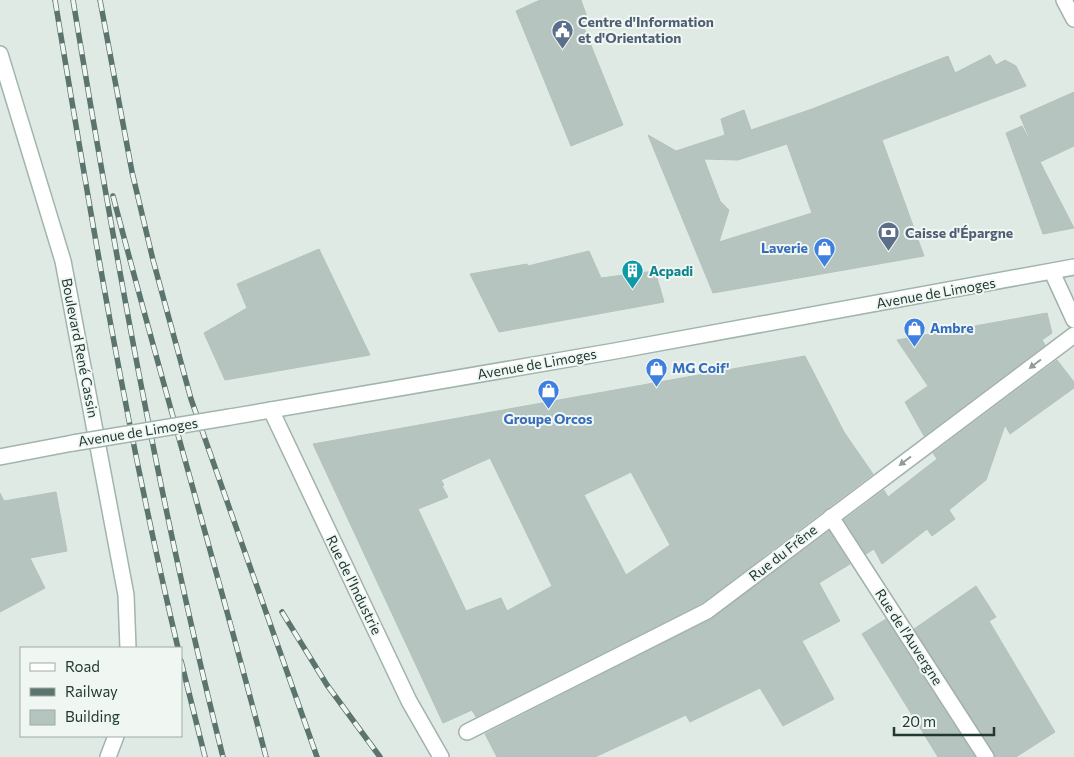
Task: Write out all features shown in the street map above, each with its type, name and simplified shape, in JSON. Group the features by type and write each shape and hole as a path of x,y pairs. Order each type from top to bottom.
{"main road":[{"path":"1064,0 1074,19"},
{"name":"Boulevard René Cassin","path":"0,54 63,261 126,595 128,647"},
{"name":"Avenue de Limoges","path":"0,457 615,351 1074,267"},
{"path":"1052,272 1074,320"},
{"name":"Rue du Frêne","path":"467,732 707,611 1074,335"},
{"name":"Rue de l'Industrie","path":"271,410 409,701 441,757"},
{"name":"Rue de l'Auvergne","path":"831,517 986,757"},
{"path":"108,757 116,737"}],"building":[{"name":"Centre d'Information et d'Orientation","path":"540,0 581,0 588,20 582,23 623,125 571,146 516,11"},
{"path":"990,55 996,65 1005,60 1016,66 1026,86 882,140 924,256 713,293 648,135 676,151 725,135 721,119 744,110 751,130 812,109 948,56 955,73","holes":["787,144 812,213 719,242 729,210 720,201 704,159 738,160"]},
{"path":"1074,92 1074,146 1040,162 1074,228 1043,234 1006,133 1022,126 1034,149 1020,116"},
{"path":"319,249 370,355 225,380 204,333 247,308 237,284"},
{"path":"589,251 601,278 655,271 664,302 499,332 470,274 527,264 528,266"},
{"path":"1047,313 1052,333 1042,340 1045,345 924,436 905,402 928,386 897,340"},
{"path":"805,356 844,432 873,474 702,603 476,717 472,710 443,723 313,444","holes":["490,458 552,586 507,611 501,598 466,611 418,509 448,497 441,480","631,472 670,545 626,575 584,495"]},
{"path":"1057,360 1074,382 1074,388 1010,434 1005,425 986,480 949,510 955,519 932,536 927,529 882,564 874,549 866,554 844,520 884,490 888,497 937,459 933,453"},
{"path":"56,492 67,551 30,558 45,588 0,612 0,493 4,501"},
{"path":"829,531 850,564 819,583 840,621 802,641 834,699 783,726 760,688 690,722 686,715 595,757 497,757 485,734 711,619"},
{"path":"976,586 996,617 989,621 1055,732 1016,757 995,757 914,629"},
{"path":"886,619 975,757 938,757 862,634"}],"railway":[{"path":"55,0 96,244 126,406 178,647"},
{"path":"73,0 140,380 179,569 223,757"},
{"path":"100,0 132,172 153,260 191,399 317,757"},
{"path":"113,196 266,757"},
{"path":"282,612 327,685 380,757"},
{"path":"182,665 205,757"}],"place":[{"name":"Centre d'Information et d'Orientation","path":"562,49"},
{"name":"Caisse d'Épargne","path":"889,252"},
{"name":"Laverie","path":"824,267"},
{"name":"Acpadi","path":"633,290"},
{"name":"Ambre","path":"914,347"},
{"name":"MG Coif'","path":"656,387"},
{"name":"Groupe Orcos","path":"548,410"}]}
